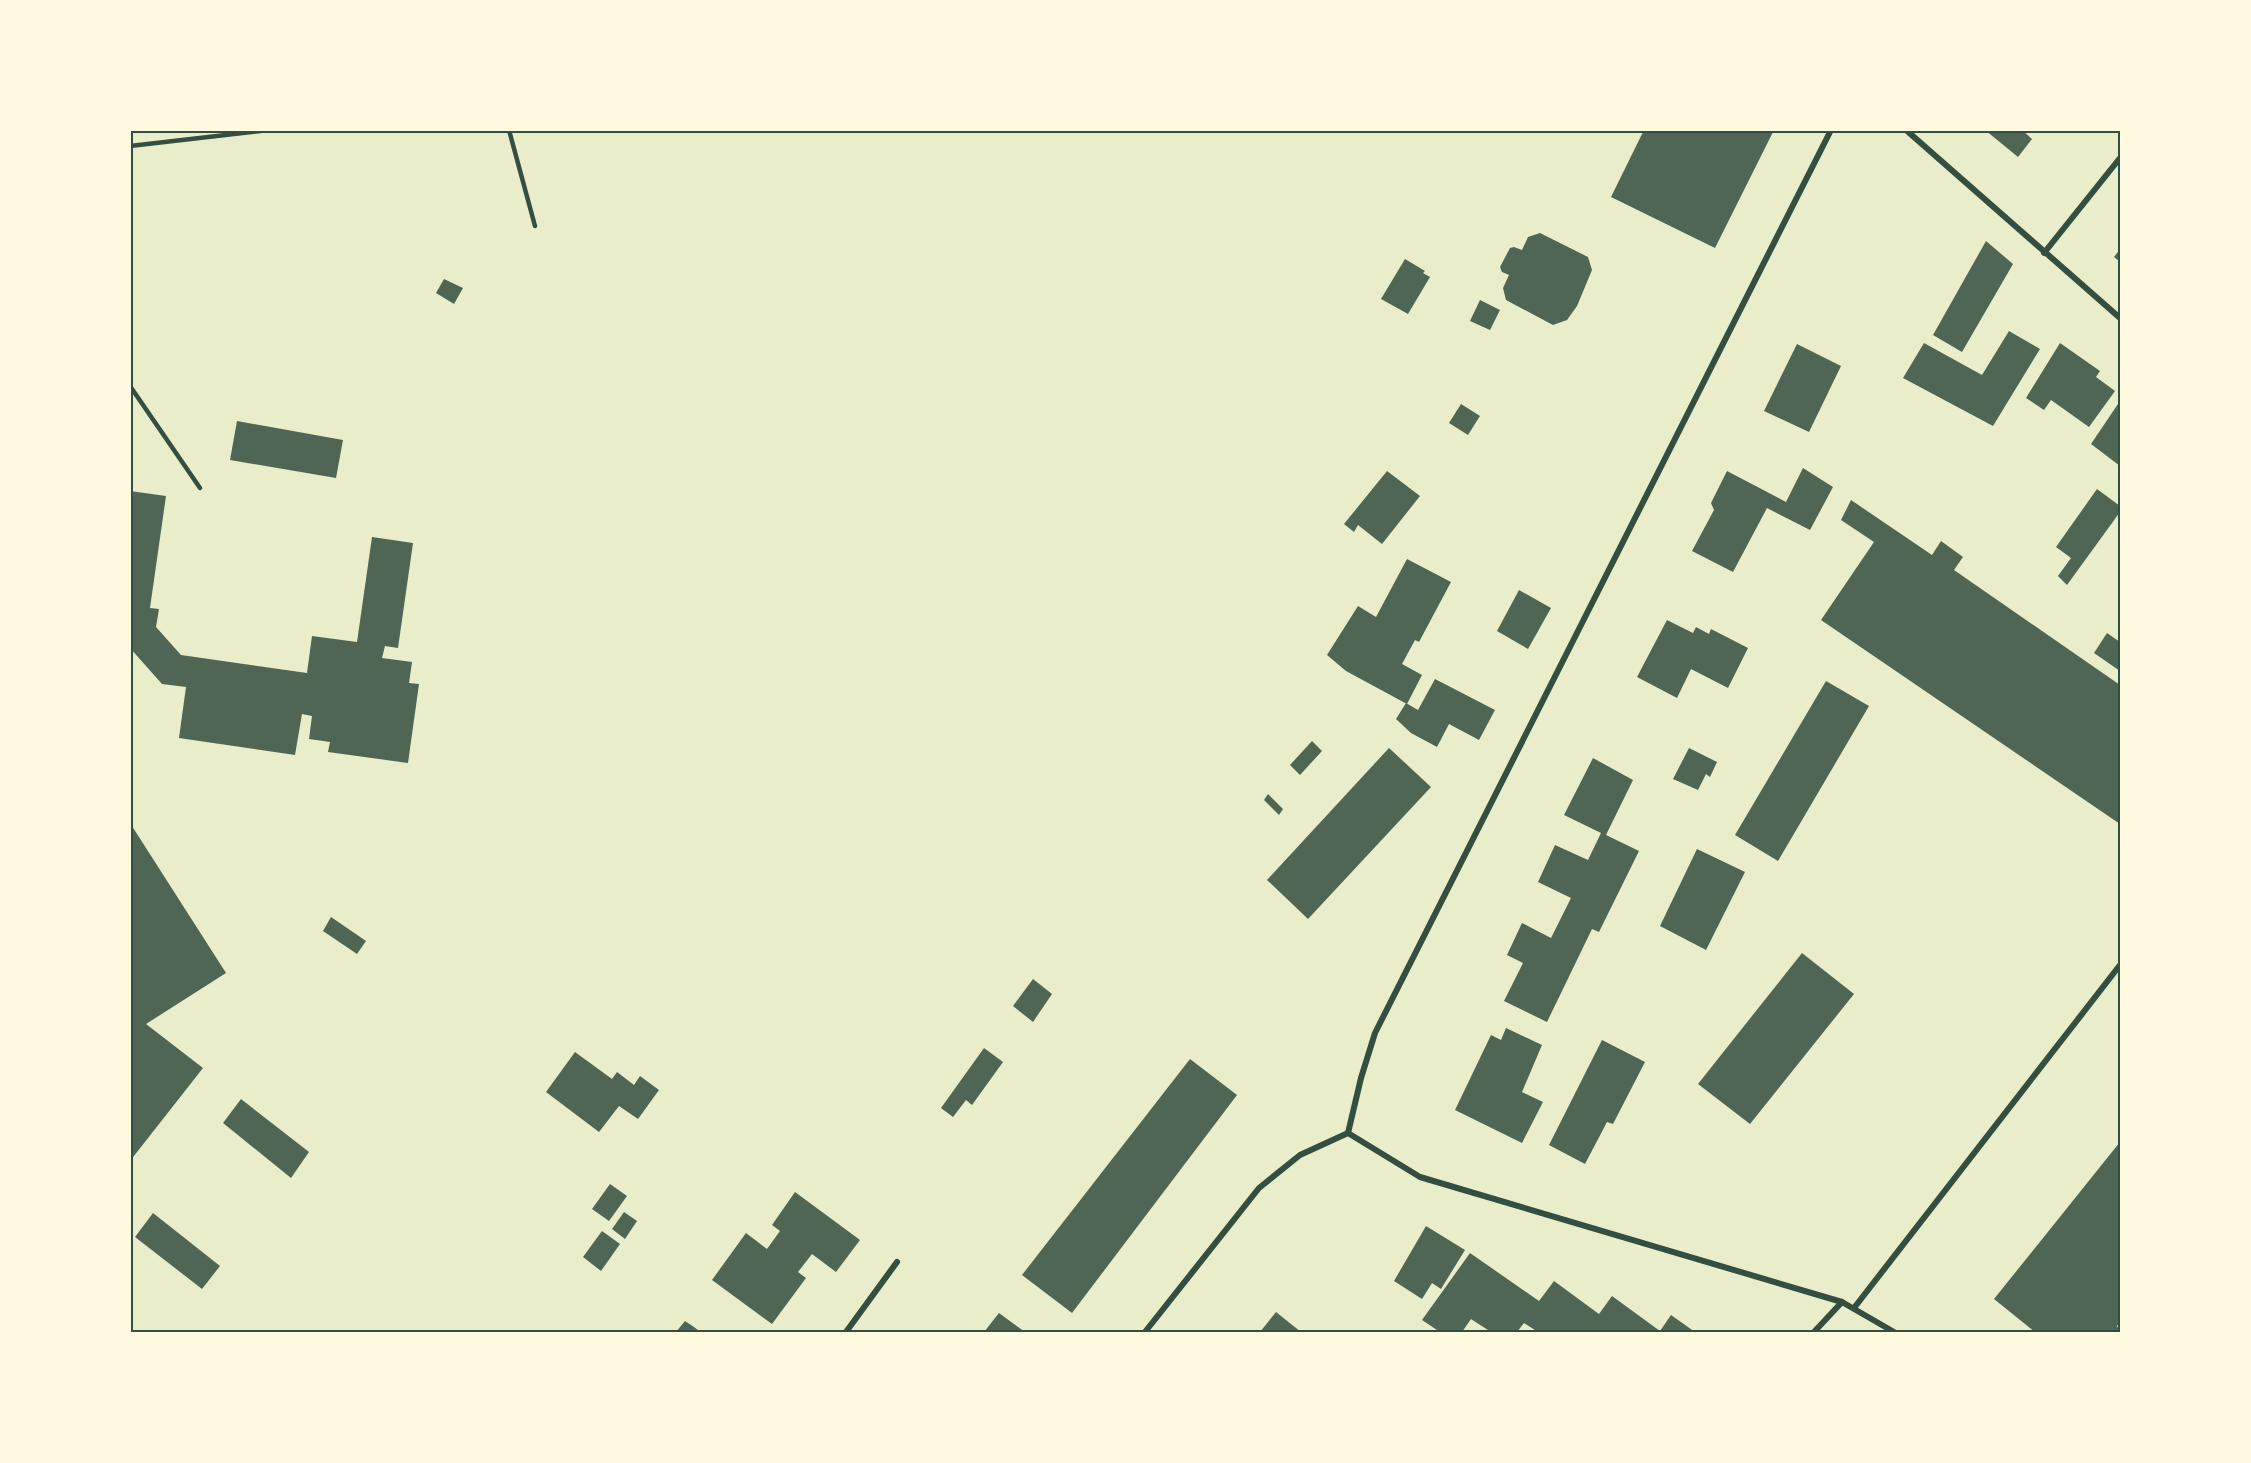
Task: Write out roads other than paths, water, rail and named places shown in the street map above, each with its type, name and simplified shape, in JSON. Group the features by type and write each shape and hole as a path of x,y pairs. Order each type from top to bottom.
{"street":[{"path":"1348,1133 1375,1033 1831,130"},
{"path":"1906,130 2121,318"},
{"path":"2044,253 2121,158"},
{"path":"1854,1308 2121,965"},
{"path":"1348,1133 1420,1177 1842,1302 1894,1332"},
{"path":"1145,1332 1259,1188 1300,1155 1348,1133"},
{"path":"846,1332 897,1262"},
{"path":"1814,1332 1842,1302"}],"lane":[{"path":"130,146 269,130"},
{"path":"509,130 535,226"},
{"path":"130,386 200,489"}]}
